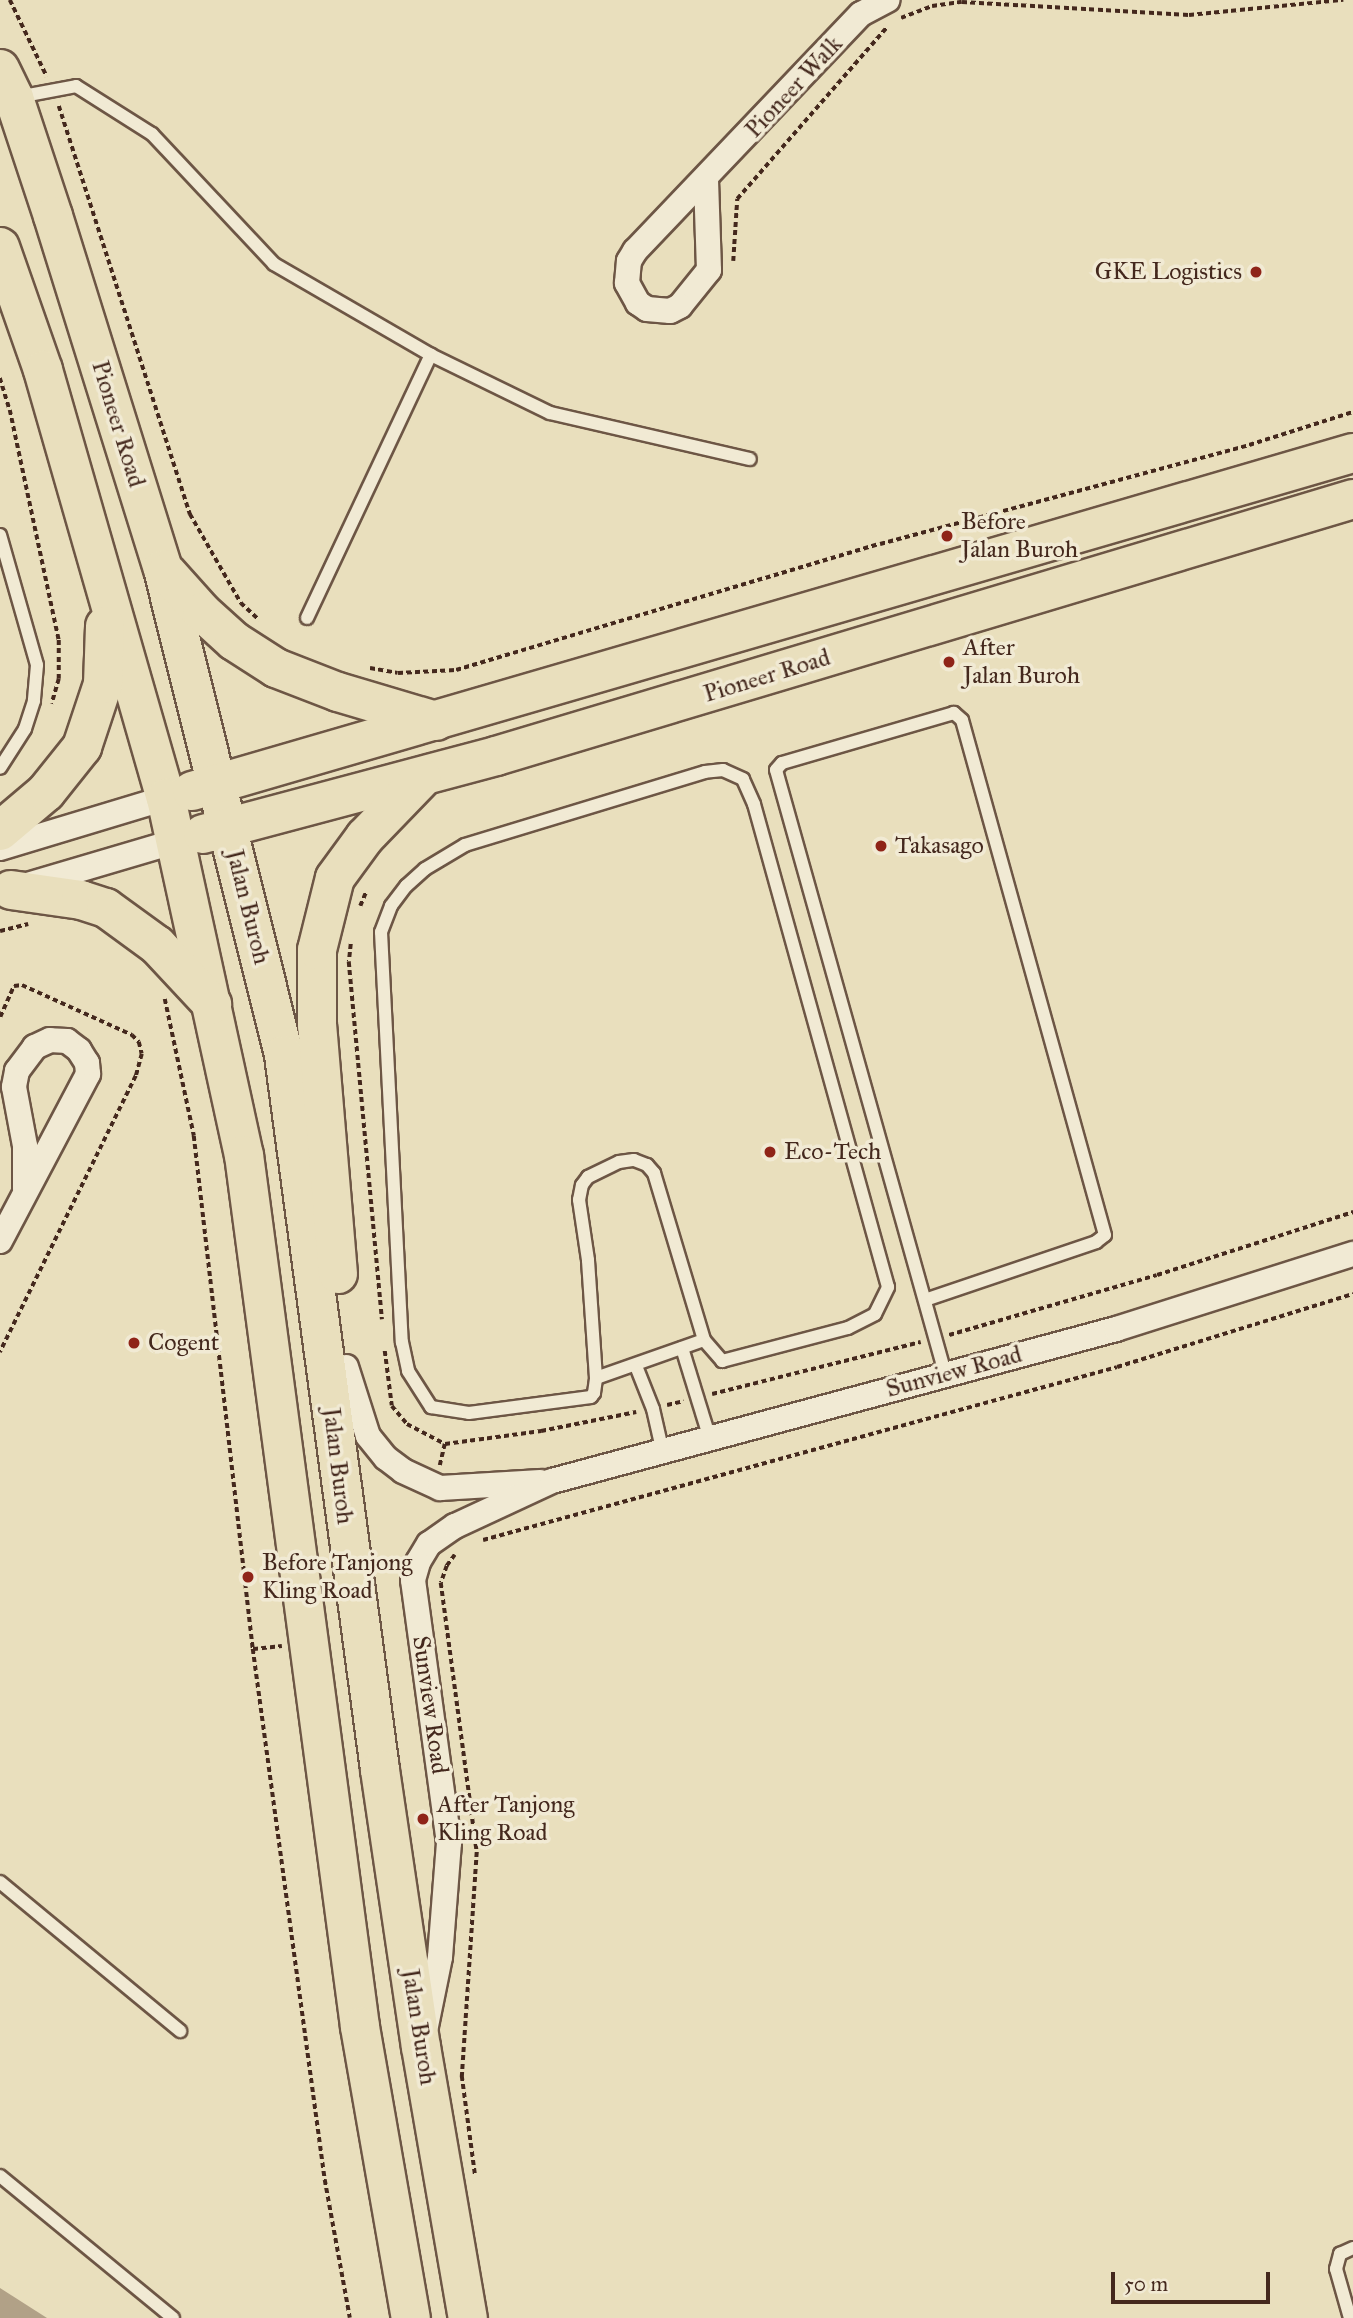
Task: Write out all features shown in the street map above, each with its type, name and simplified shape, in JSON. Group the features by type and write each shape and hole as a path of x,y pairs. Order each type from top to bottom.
{"main road":[{"name":"Pioneer Road","path":"7,83 163,569 216,784"},
{"path":"0,247 43,370 166,798 244,1155 360,2027 411,2318"},
{"name":"Pioneer Road","path":"166,798 1353,453"},
{"name":"Pioneer Road","path":"177,841 422,778 1353,499"},
{"path":"163,569 202,612 234,641 276,668 338,692 436,720"},
{"path":"0,831 47,792 82,747 103,684 106,590"},
{"path":"347,1535 346,1367 318,1049 317,950 335,878 365,837 422,778"},
{"name":"Jalan Buroh","path":"216,784 284,1055 347,1535 422,2048 468,2318"},
{"path":"5,892 81,900 106,908 157,945 212,1004"}],"street":[{"name":"Pioneer Walk","path":"706,180 709,270 680,306 670,311 647,309 638,303 626,283 629,261 861,14 887,0"},
{"path":"0,848 166,798"},
{"path":"5,892 177,841"},
{"path":"0,1241 25,1189 88,1074 87,1063 79,1050 67,1041 50,1040 35,1047 17,1071 14,1087 26,1146 25,1189"},
{"name":"Sunview Road","path":"346,1367 368,1436 386,1458 404,1471 440,1488 552,1481 1116,1329 1353,1254"},
{"name":"Sunview Road","path":"422,2048 440,1957 449,1843 413,1580 418,1562 429,1544 455,1526 552,1481"}],"lane":[{"path":"7,83 54,91 76,86 152,134 274,264 431,355 550,413 750,458"},
{"path":"307,618 431,355"},
{"path":"0,535 37,665 34,701 25,729 0,768"},
{"path":"925,1300 1097,1242 1105,1236 962,720 954,713 782,763 776,770 945,1373"},
{"path":"723,770 743,779 754,804 887,1287 875,1314 848,1328 722,1361 704,1340 654,1173 647,1165 634,1160 603,1167 588,1177 582,1185 579,1200 588,1259 596,1378 591,1397 469,1413 431,1407 408,1371 402,1342 381,932 391,906 405,886 425,869 465,845 705,772 723,770"},
{"path":"596,1378 704,1340"},
{"path":"682,1348 710,1439"},
{"path":"636,1366 653,1409 663,1453"},
{"path":"0,1882 180,2031"},
{"path":"0,2176 173,2318"},
{"path":"1350,2318 1336,2269 1340,2254 1353,2248"}],"path":[{"path":"10,0 54,91 170,443 190,514 241,603 266,626"},
{"path":"737,199 874,38 895,20 932,6 962,2 1189,15 1343,0"},
{"path":"0,378 10,410 59,640 59,679 50,710"},
{"path":"359,667 398,673 456,670 880,544 1249,445 1353,412"},
{"path":"0,1017 14,986 22,985"},
{"path":"161,987 194,1136 253,1649 325,2180 349,2318"},
{"path":"445,1444 541,1431 653,1409 935,1339 1157,1275 1353,1212"},
{"path":"475,1542 1116,1367 1353,1294"}],"shaded area":[{"path":"0,2288 47,2318 0,2318"}],"place":[{"name":"GKE Logistics","path":"1256,272"},
{"name":"Before Jalan Buroh","path":"947,536"},
{"name":"After Jalan Buroh","path":"949,662"},
{"name":"Takasago","path":"881,846"},
{"name":"Eco-Tech","path":"770,1152"},
{"name":"Cogent","path":"134,1343"},
{"name":"Before Tanjong Kling Road","path":"248,1577"},
{"name":"After Tanjong Kling Road","path":"423,1819"}]}
